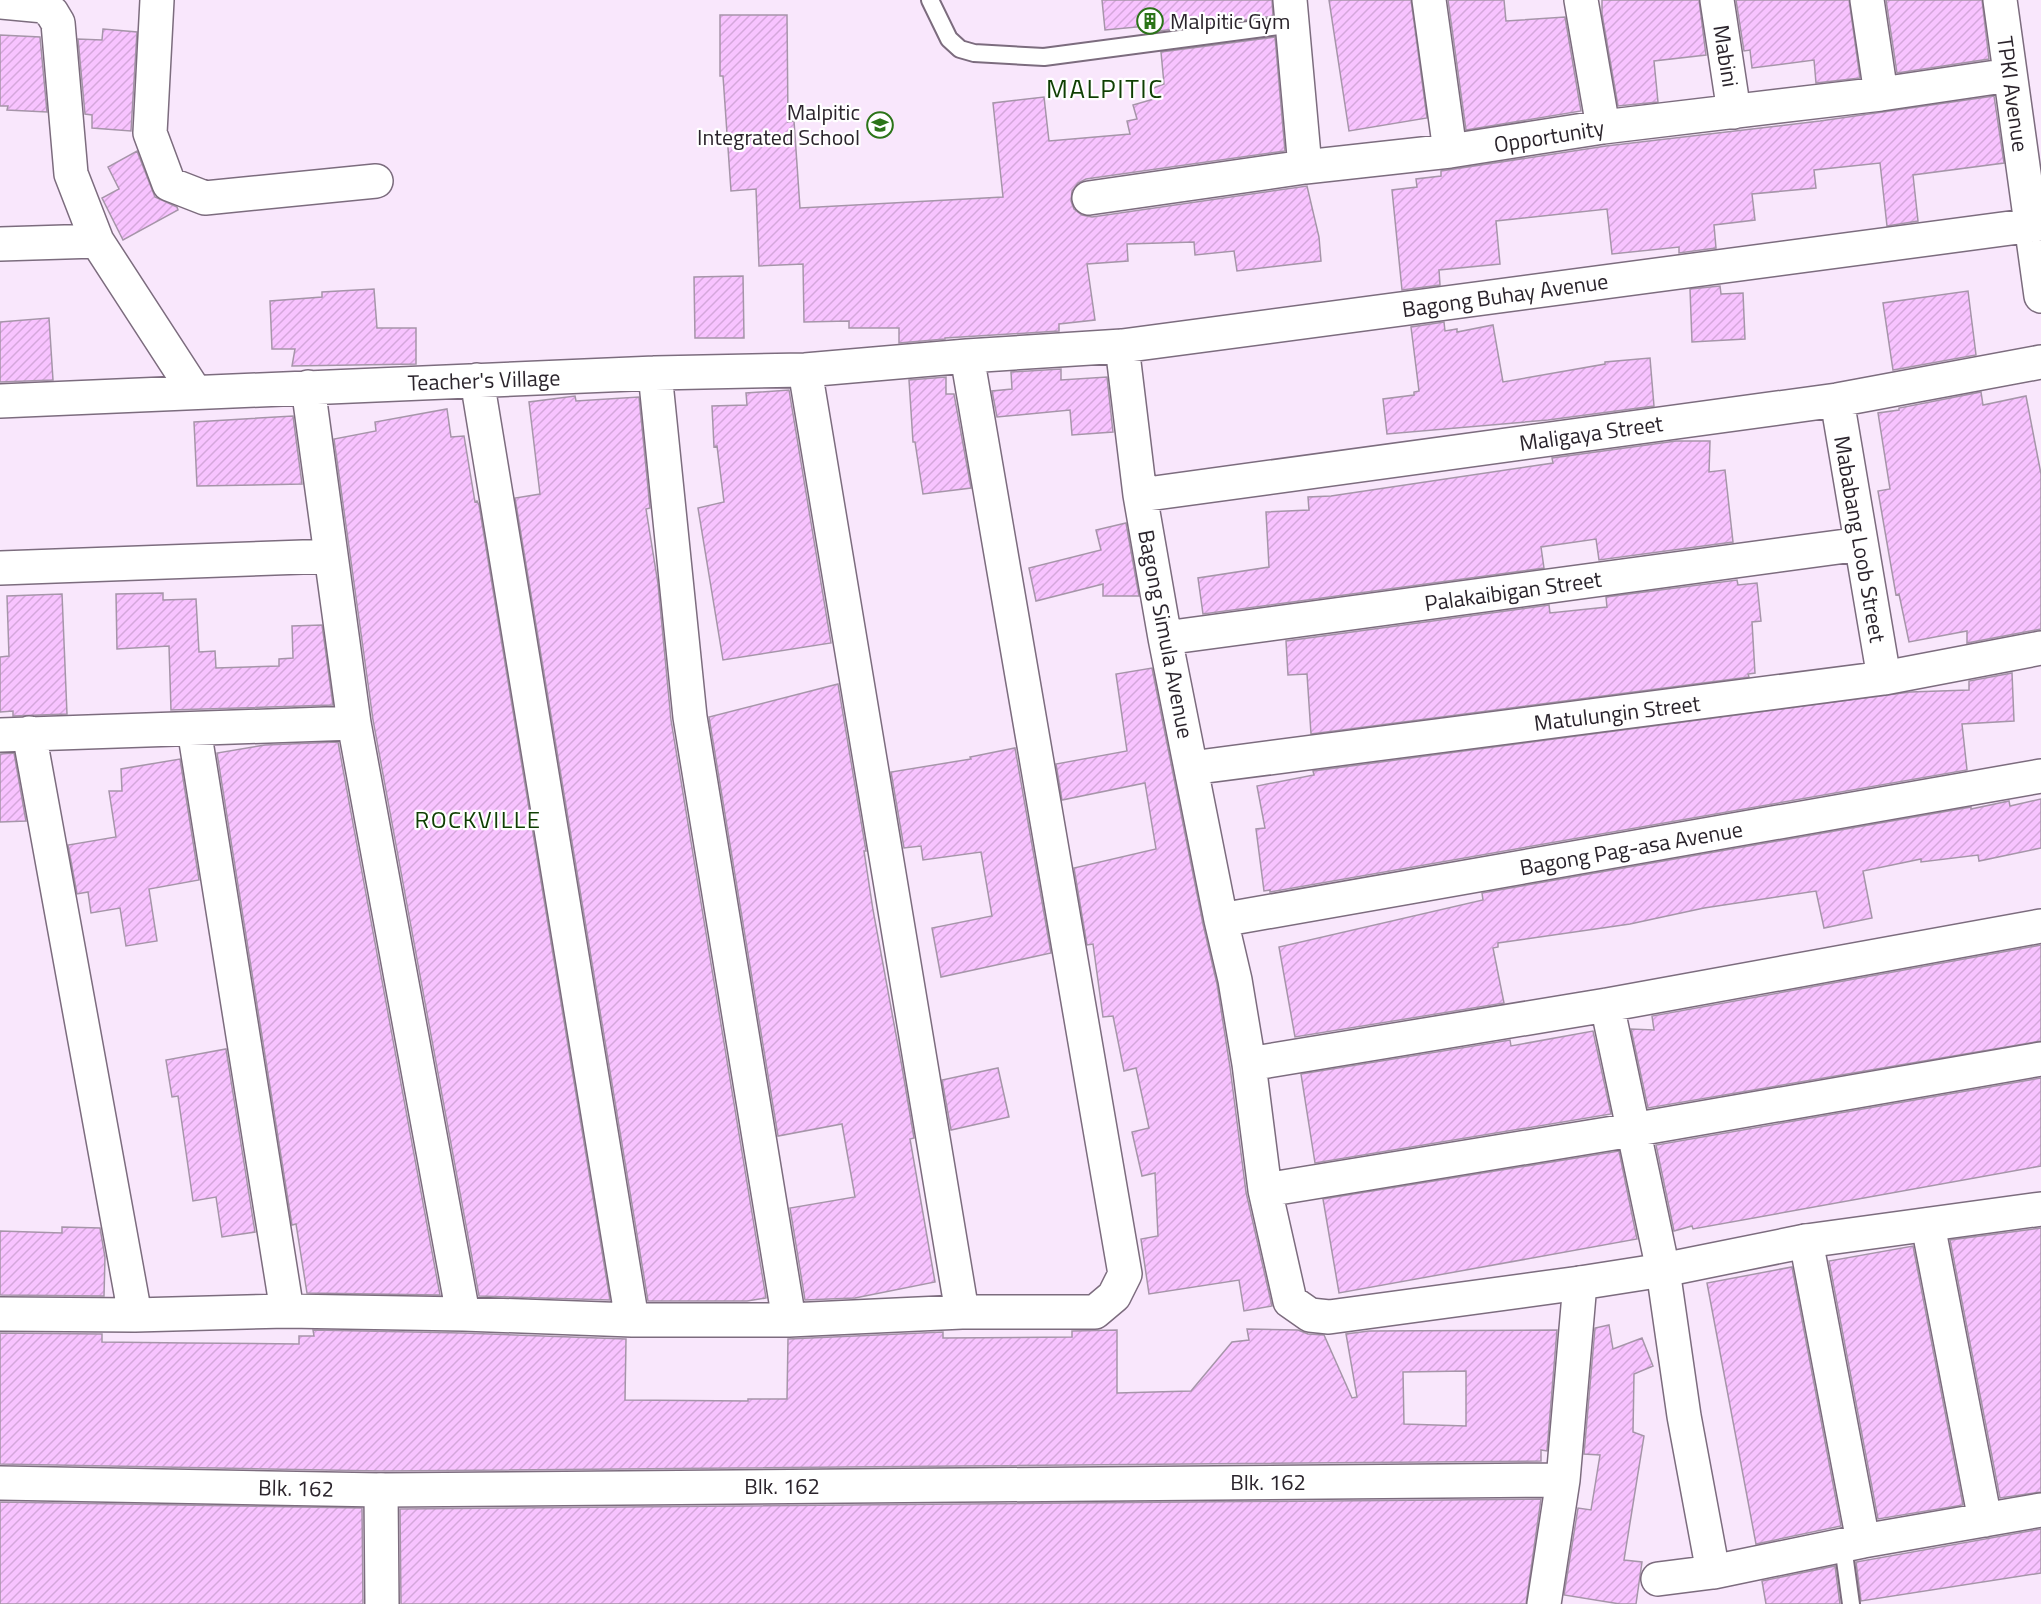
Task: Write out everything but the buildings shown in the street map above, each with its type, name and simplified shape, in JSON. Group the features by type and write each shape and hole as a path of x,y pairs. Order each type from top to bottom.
{"street":[{"path":"157,0 150,133 169,184 205,198 376,181"},
{"path":"1429,0 1450,151"},
{"path":"1581,0 1603,127"},
{"name":"Mabini","path":"1718,0 1734,112"},
{"path":"1867,0 1881,94"},
{"name":"TPKI Avenue","path":"2000,0 2010,75 2036,225 2041,296"},
{"path":"0,2 44,6 58,23 71,174 97,241 195,392"},
{"path":"1292,12 1305,167"},
{"name":"Opportunity","path":"1089,198 1305,167 1450,151 1603,127 1881,94 2010,75"},
{"name":"Bagong Buhay Avenue","path":"968,356 1122,346 2036,225"},
{"path":"0,244 97,241"},
{"name":"Bagong Simula Avenue","path":"1122,346 1140,495 1165,638 1235,980 1249,1064 1265,1190 1290,1301 1310,1315 1329,1317 1580,1283 1662,1270 1806,1241 2041,1209"},
{"path":"0,1314 287,1311 632,1320 789,1320 962,1312 1095,1312 1114,1296 1125,1274 968,356"},
{"name":"Teacher's Village","path":"0,401 655,373 806,370 968,356"},
{"name":"Maligaya Street","path":"1140,495 1837,400 2041,362"},
{"path":"806,370 962,1312"},
{"path":"655,373 690,717 789,1320"},
{"path":"477,380 632,1320"},
{"path":"308,387 354,723 463,1314"},
{"name":"Mababang Loob Street","path":"1837,400 1884,678"},
{"name":"Palakaibigan Street","path":"1165,638 1861,544"},
{"path":"0,568 331,556"},
{"name":"Matulungin Street","path":"1191,768 1884,678 2041,648"},
{"path":"135,1314 14,734 354,723"},
{"path":"194,729 287,1311"},
{"name":"Bagong Pag-asa Avenue","path":"1221,920 2041,776"},
{"path":"1249,1064 1607,1005 2041,926"},
{"path":"1607,1005 1662,1270 1684,1416 1713,1572"},
{"path":"1265,1190 1632,1130 2041,1059"},
{"path":"1928,1225 1985,1520"},
{"path":"1806,1241 1853,1544"},
{"path":"1544,1604 1563,1480 1580,1283"},
{"name":"Blk. 162","path":"0,1483 381,1490 1563,1480"},
{"path":"381,1490 382,1604"},
{"path":"1658,1579 1713,1572 2041,1510"}],"lane":[{"path":"930,0 953,43 960,49 1044,57 1292,12"},
{"path":"1851,1604 1853,1544"}],"place":[{"name":"Malpitic Gym","path":"1150,21"},
{"name":"Malpitic Integrated School","path":"880,125"}],"district":[{"name":"MALPITIC","path":"1105,89"},
{"name":"ROCKVILLE","path":"478,820"}]}
